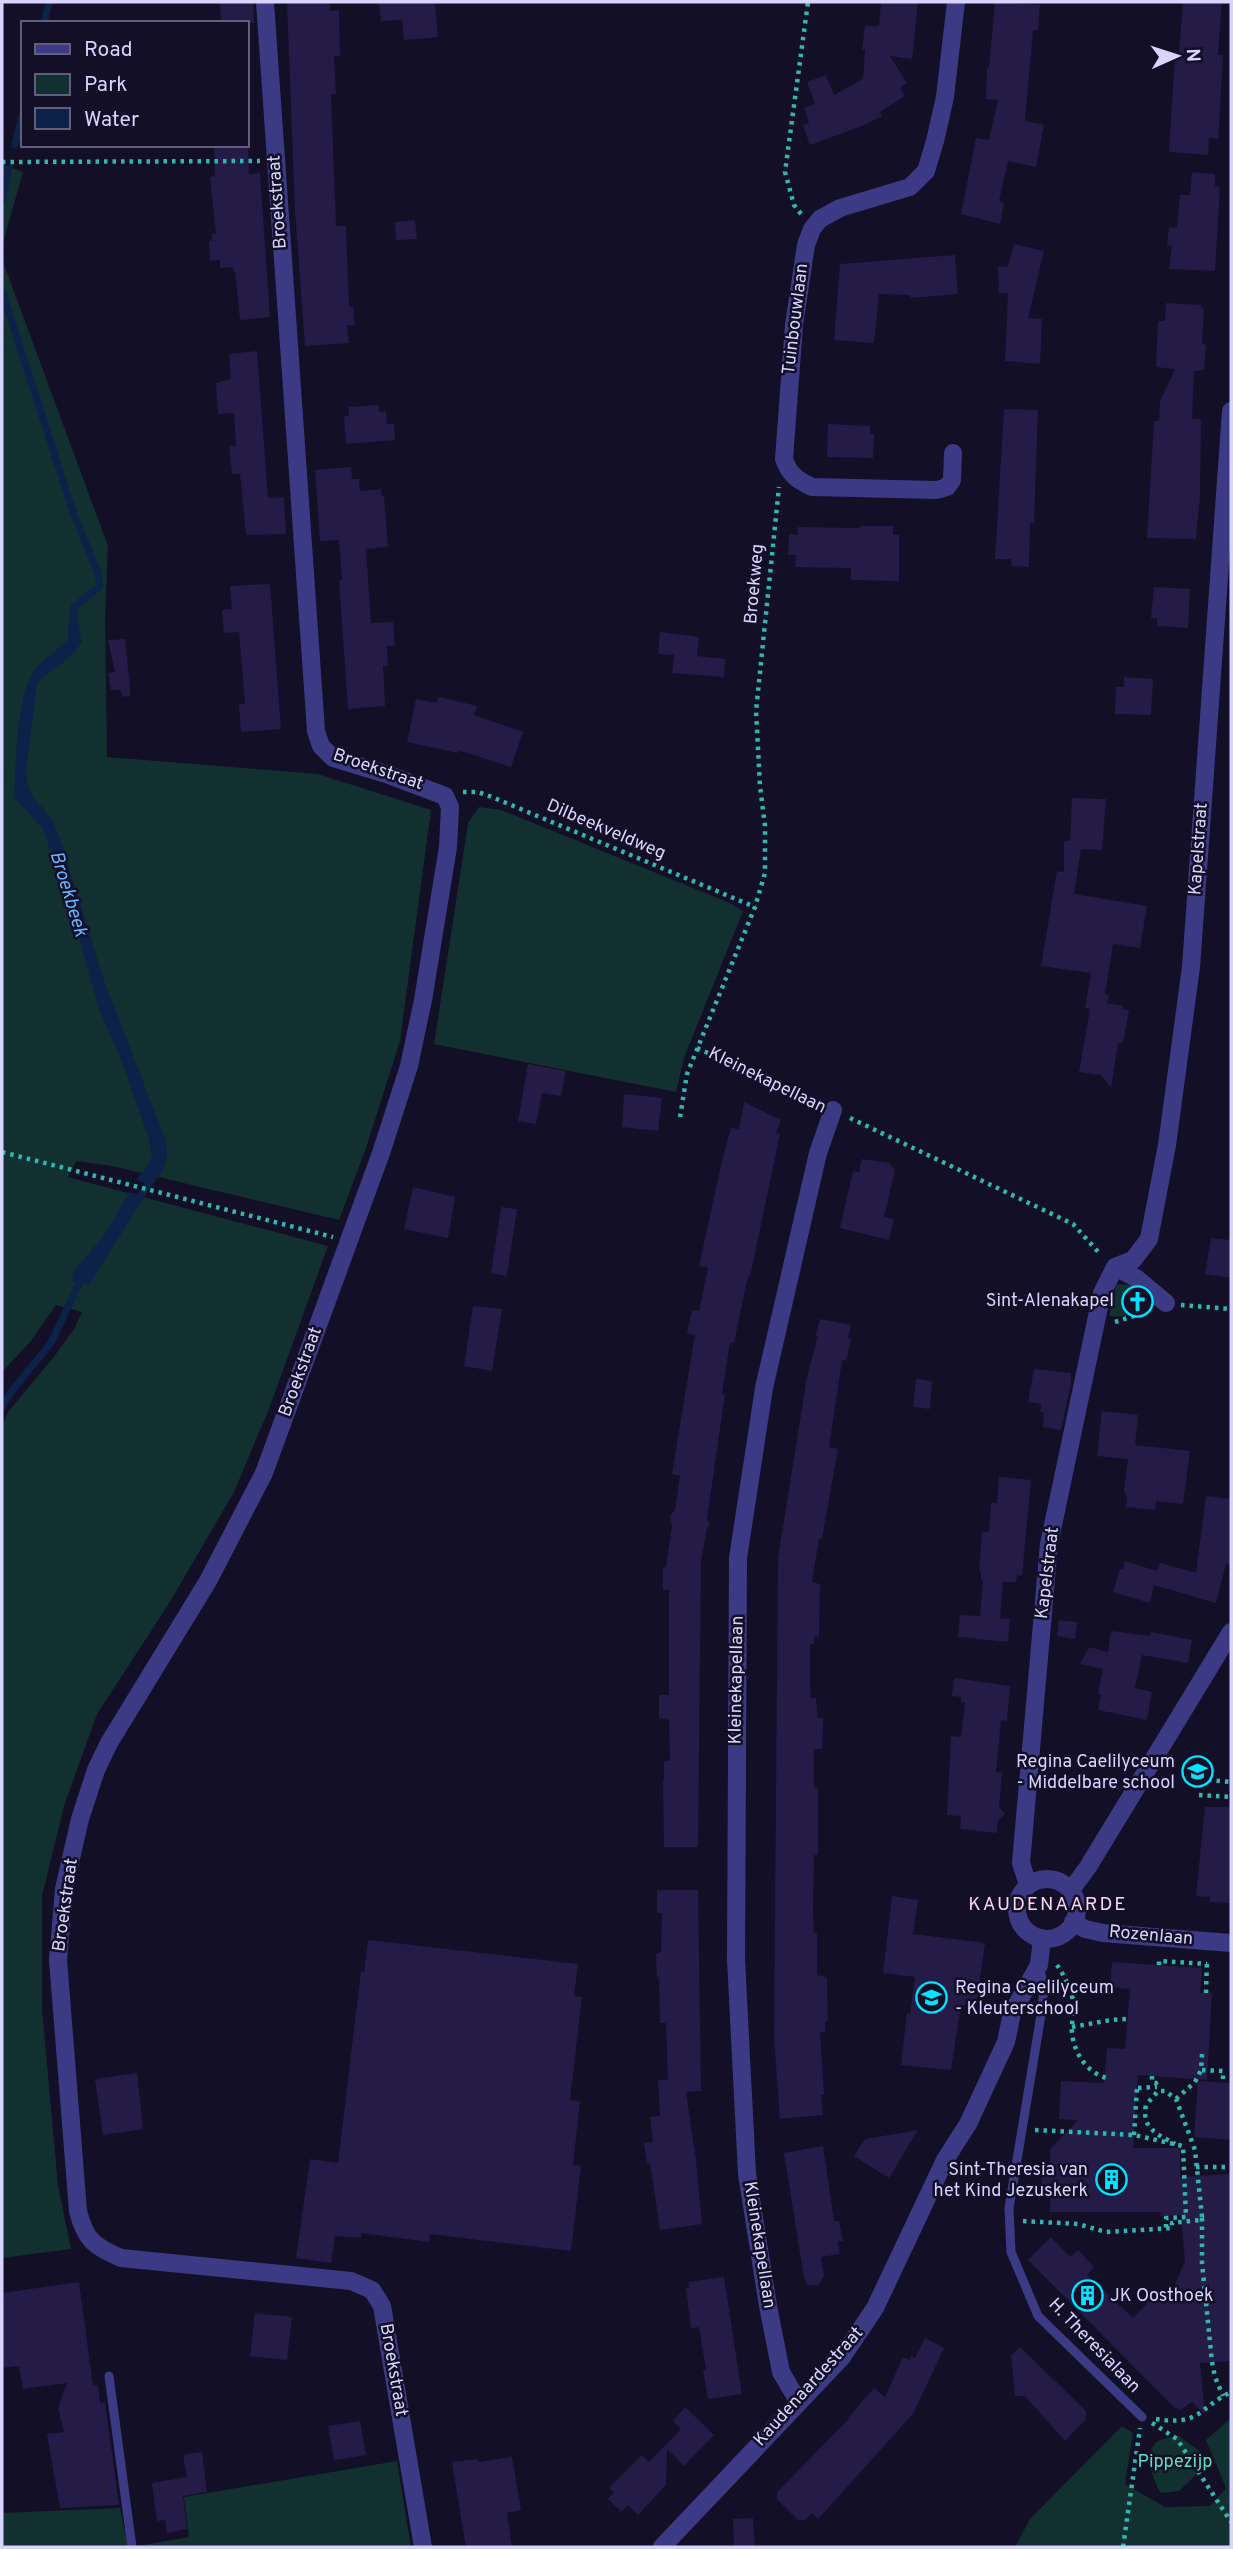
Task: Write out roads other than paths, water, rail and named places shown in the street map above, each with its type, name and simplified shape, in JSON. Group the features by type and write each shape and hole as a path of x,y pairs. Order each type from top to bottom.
{"street":[{"name":"Broekstraat","path":"265,2 318,740 325,752 333,758 445,796 450,807 448,847 417,1034 396,1108 264,1473 208,1581 119,1724 96,1770 80,1819 64,1889 58,1960 78,2211 82,2227 95,2247 121,2258 351,2281 372,2290 382,2306 423,2547"},
{"name":"Tuinbouwlaan","path":"953,453 952,480 947,487 937,490 812,487 799,481 788,471 784,459 797,299 802,261 812,229 820,219 840,208 910,187 926,172 945,97 956,2"},
{"name":"Kapelstraat","path":"1028,1885 1021,1863 1049,1544 1102,1293 1115,1267 1133,1260 1149,1240 1167,1145 1191,967 1231,411"},
{"name":"Kleinekapellaan","path":"798,2401 782,2372 768,2306 747,2174 736,1959 738,1558 764,1388 818,1153 833,1110"},
{"path":"1115,1267 1136,1278 1167,1303"},
{"path":"1070,1890 1088,1867 1231,1632"},
{"path":"1036,1880 1055,1880 1070,1890 1076,1906 1073,1922 1070,1928 1058,1937 1042,1938 1026,1930 1019,1922 1017,1902 1028,1885 1036,1880"},
{"name":"Rozenlaan","path":"1073,1922 1085,1929 1103,1933 1231,1942"},
{"name":"Kaudenaardestraat","path":"662,2547 847,2350 875,2308 945,2160 960,2141 968,2124 1006,2042 1013,2013 1046,1962 1042,1938"}],"lane":[{"name":"H. Theresialaan","path":"1046,1962 1042,2009 1009,2208 1011,2252 1038,2316 1142,2417"},
{"path":"109,2376 132,2547"}],"water":[{"path":"78,622 82,642 70,657 37,685 27,779 30,792 51,818 60,838 104,980 164,1136 166,1162 152,1185 136,1180 149,1164 152,1155 149,1140 122,1062 99,1009 77,931 43,829 14,797 20,715 27,684 36,668 68,639 68,623"},
{"path":"129,1192 145,1196 89,1285 71,1282 74,1271 105,1234"}],"waterway":[{"name":"Broekbeek","path":"44,21 49,2"},
{"name":"Broekbeek","path":"15,145 21,120"},
{"name":"Broekbeek","path":"2,200 9,168"},
{"name":"Broekbeek","path":"2,291 74,515 98,573 100,586 74,607 72,629"},
{"name":"Broekbeek","path":"136,1202 153,1178"},
{"name":"Broekbeek","path":"2,1407 51,1343 82,1277"}],"place":[{"name":"Sint-Alenakapel","path":"1137,1301"},
{"name":"Regina Caelilyceum - Middelbare school","path":"1198,1772"},
{"name":"Regina Caelilyceum - Kleuterschool","path":"932,1998"},
{"name":"Sint-Theresia van het Kind Jezuskerk","path":"1111,2180"},
{"name":"JK Oosthoek","path":"1087,2296"}],"district":[{"name":"KAUDENAARDE","path":"1048,1905"}],"park label":[{"name":"Pippezijp","path":"1175,2462"}]}
